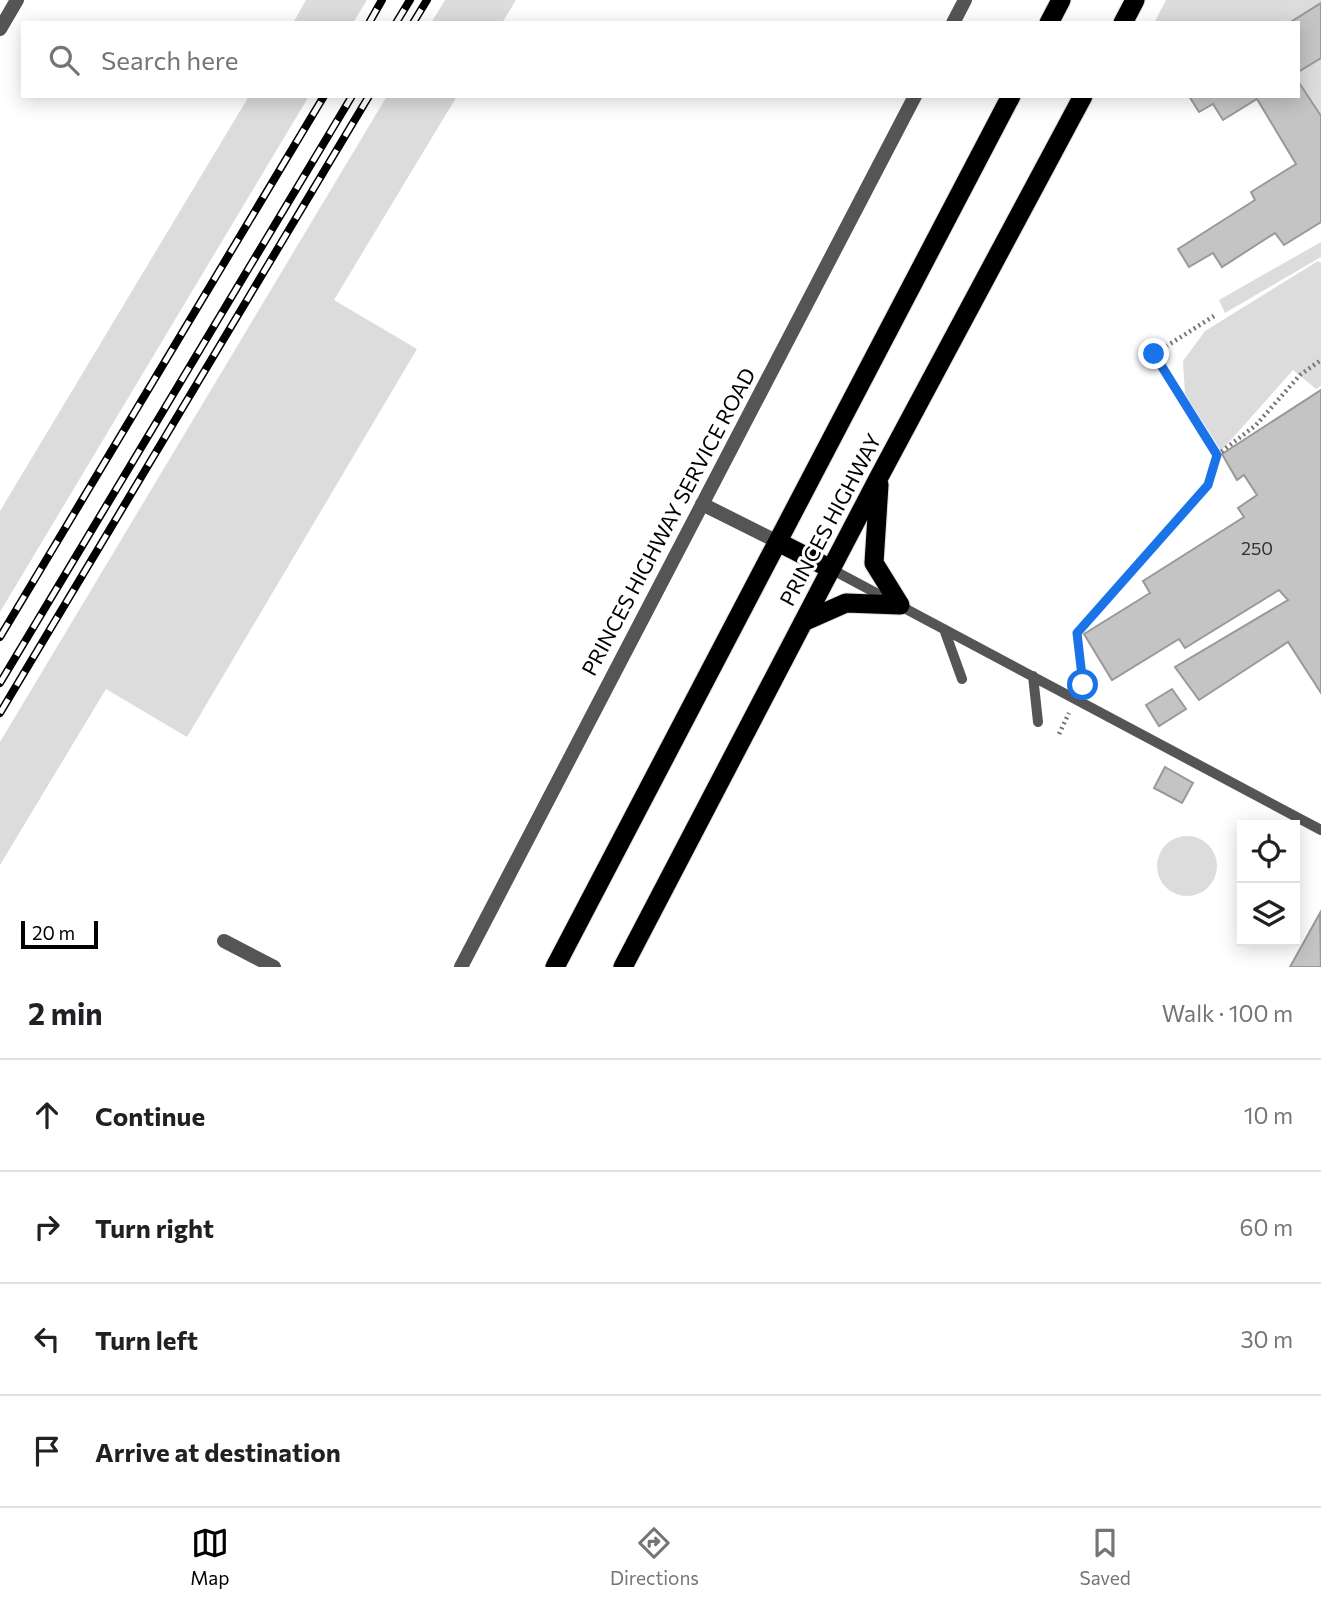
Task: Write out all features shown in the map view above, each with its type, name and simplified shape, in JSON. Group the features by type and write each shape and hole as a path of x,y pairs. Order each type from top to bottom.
{"highway":[{"path":"1050,21 1061,0"},
{"path":"1123,21 1135,0"},
{"name":"PRINCES HIGHWAY","path":"555,967 1010,98"},
{"name":"PRINCES HIGHWAY","path":"623,967 879,477 1082,98"},
{"path":"879,477 874,563 900,605"},
{"path":"778,542 831,569"},
{"path":"803,622 846,603 900,605"}],"street":[{"path":"0,29 17,0"},
{"path":"954,21 965,0"},
{"name":"PRINCES HIGHWAY SERVICE ROAD","path":"461,967 914,98"},
{"name":"PRINCES HIGHWAY","path":"702,505 778,542"},
{"path":"224,941 274,967"}],"lane":[{"path":"831,569 1321,830"},
{"path":"944,629 962,679"},
{"path":"1033,676 1038,722"}],"path":[{"path":"1214,316 1154,354 1217,455"},
{"path":"1059,734 1083,685 1077,633 1208,485 1217,455 1256,425 1300,375 1321,360"}],"shaded area":[{"path":"306,0 367,0 354,21 294,21"},
{"path":"445,0 516,0 503,21 432,21"},
{"path":"1166,0 1321,0 1321,3 1292,21 1155,21"},
{"path":"1321,58 1321,116 1300,84 1300,71"},
{"path":"248,98 308,98 0,612 0,511"},
{"path":"386,98 456,98 334,300 417,349 187,737 106,689 0,865 0,742"},
{"path":"1321,242 1321,257 1225,313 1219,300"},
{"path":"1318,261 1321,263 1321,386 1316,389 1293,370 1221,451 1185,394 1183,361 1205,331"},
{"path":"1187,836 1204,841 1212,849 1217,866 1212,883 1204,891 1187,896 1170,891 1162,883 1157,866 1162,849 1170,841"}],"building":[{"path":"1321,3 1321,58 1300,71 1300,21 1292,21"},
{"path":"1300,84 1321,116 1321,222 1284,245 1275,233 1222,267 1213,253 1189,267 1178,249 1255,200 1251,192 1296,164 1257,99 1223,120 1213,104 1199,112 1190,98 1300,98"},
{"path":"1321,390 1321,693 1288,642 1199,700 1175,667 1288,600 1279,590 1185,648 1179,639 1112,680 1084,634 1150,593 1143,581 1244,517 1238,508 1257,495 1244,475 1237,480 1222,454"},
{"path":"1172,689 1186,709 1159,726 1146,705"},
{"path":"1165,767 1193,783 1182,803 1154,788"},
{"path":"1320,913 1321,967 1290,967"}],"railway":[{"path":"370,21 382,0"},
{"path":"397,21 410,0"},
{"path":"414,21 427,0"},
{"path":"0,637 323,98"},
{"path":"0,683 351,98"},
{"path":"0,713 368,98"}],"route":[{"path":"1083,685 1077,633 1208,485 1217,455 1154,354"}]}
